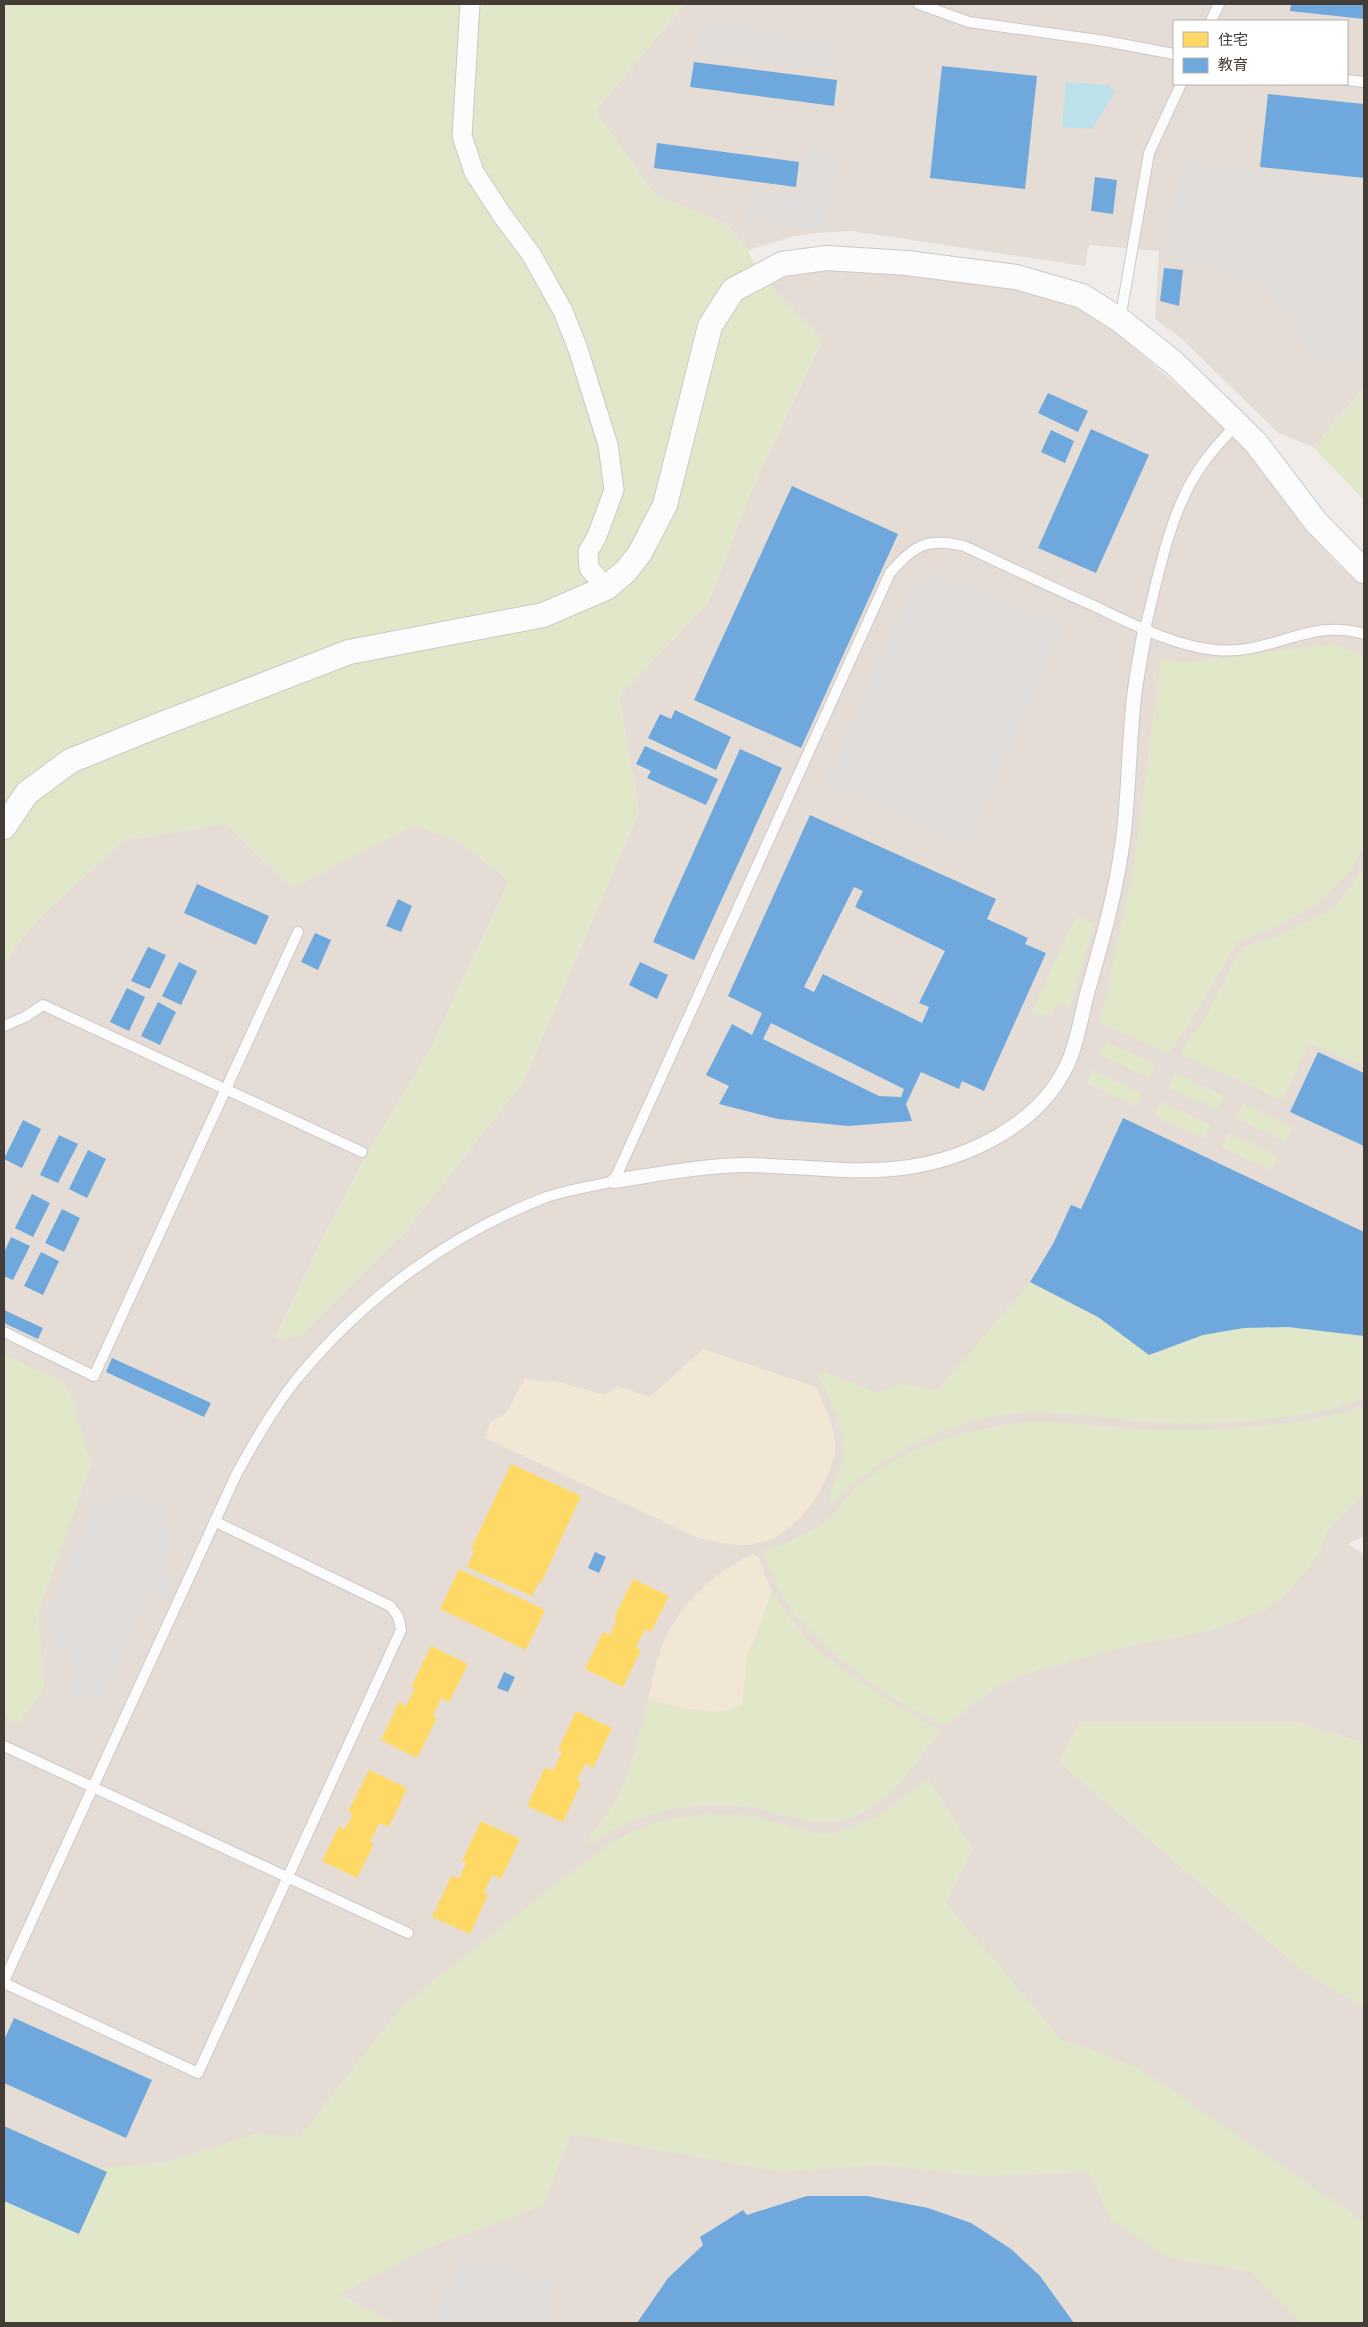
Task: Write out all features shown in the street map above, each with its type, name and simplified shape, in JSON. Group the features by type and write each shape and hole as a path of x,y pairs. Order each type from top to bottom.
{"street":[{"path":"470,4 462,136 474,172 502,215 531,254 563,311 578,349 608,444 614,490 597,536 588,552 589,568 606,588"},
{"path":"4,826 27,793 70,761 349,652 543,616 606,588 626,570 640,553 665,505 710,326 733,290 756,275 782,264 827,258 907,263 1016,277 1082,296 1120,320 1174,364 1237,424 1261,450 1316,522 1364,571"},
{"path":"614,1181 688,1170 746,1165 872,1172 912,1167 954,1156 992,1140 1019,1123 1040,1104 1064,1072 1072,1050 1107,922 1121,854 1128,797 1133,710 1145,629"}],"lane":[{"path":"919,4 969,22 1105,41 1173,54"},
{"path":"1211,20 1219,4"},
{"path":"1348,80 1364,82"},
{"path":"1120,320 1149,153 1181,85"},
{"path":"1145,629 1160,568 1176,517 1190,484 1201,465 1237,424"},
{"path":"214,1522 390,1606 398,1616 401,1630 198,2073 4,1982 214,1522 237,1473 258,1436 296,1381 343,1329 396,1282 458,1240 505,1215 546,1197 614,1181 890,573 908,552 928,543 947,542 964,546 1145,629 1178,642 1216,650 1247,650 1322,630 1353,630 1364,634"},
{"path":"4,1332 94,1376 298,932"},
{"path":"4,1026 26,1017 43,1005 362,1152"},
{"path":"4,1746 408,1933"}],"shaded area":[{"path":"685,4 1364,4 1364,388 1313,447 1277,432 1182,339 1155,319 1159,251 1089,245 1085,266 852,231 814,233 791,237 748,250 726,224 655,195 595,111"},
{"path":"702,24 835,40 832,71 698,55"},
{"path":"806,149 837,152 828,229 748,220 752,190 800,195"},
{"path":"1186,161 1364,186 1363,363 1319,360 1264,284 1166,257 1169,205"},
{"path":"823,269 897,271 1006,283 1067,298 1107,325 1207,411 1255,457 1298,517 1338,565 1364,583 1364,1536 1348,1544 1364,1554 1364,1743 1295,1722 1059,1762 1306,1973 1364,2007 1364,2323 4,2323 4,962 39,918 124,840 226,824 292,888 416,824 463,844 509,881 433,1044 366,1156 322,1239 276,1337 401,1237 523,1082 639,811 619,696 708,603 752,489 822,340 769,284 787,274"},
{"path":"936,572 1063,627 968,844 826,782 913,583"},
{"path":"116,1488 167,1512 162,1525 178,1533 161,1576 174,1581 166,1598 150,1591 103,1700 90,1695 79,1698 68,1691 74,1675 67,1646 54,1650 47,1614 94,1503 111,1502"},
{"path":"462,2256 555,2282 545,2323 433,2323"}],"green space":[{"path":"4,4 685,4 595,111 655,195 726,224 748,250 758,272 822,339 752,489 708,603 619,696 639,811 523,1082 401,1237 301,1337 276,1338 322,1239 366,1156 433,1044 509,881 463,844 416,825 292,888 226,824 124,840 39,918 4,962"},
{"path":"1364,388 1364,500 1313,447"},
{"path":"1334,644 1364,656 1364,845 1350,873 1317,904 1275,928 1238,941 1170,1054 1100,1023 1133,871 1161,659 1188,662"},
{"path":"1364,868 1364,1066 1309,1043 1282,1100 1181,1054 1187,1041 1203,1022 1242,947 1276,937 1336,907"},
{"path":"1076,916 1094,924 1070,1008 1057,1003 1052,1014 1039,1015 1032,1012"},
{"path":"1106,1041 1155,1064 1149,1078 1100,1055"},
{"path":"1093,1070 1142,1093 1136,1106 1087,1083"},
{"path":"1175,1073 1224,1096 1218,1110 1168,1087"},
{"path":"1161,1102 1210,1125 1204,1139 1155,1116"},
{"path":"1243,1104 1292,1127 1285,1141 1236,1118"},
{"path":"1229,1133 1278,1156 1271,1170 1222,1147"},
{"path":"1030,1282 1098,1317 1203,1335 1244,1328 1288,1327 1364,1336 1364,1399 1286,1417 1230,1422 1150,1422 1033,1412 995,1416 949,1429 908,1447 869,1472 833,1502 830,1500 841,1466 843,1443 838,1420 819,1376 823,1371 878,1393 898,1384 938,1390"},
{"path":"4,1355 61,1380 71,1396 91,1464 38,1613 44,1687 18,1724 4,1716"},
{"path":"1364,1406 1364,1493 1329,1528 1320,1551 1308,1570 1284,1596 1267,1609 1209,1631 1117,1649 1025,1674 993,1689 946,1726 884,1692 826,1646 789,1607 777,1586 765,1556 765,1551 800,1537 816,1528 831,1516 848,1495 862,1482 890,1463 931,1444 975,1431 1004,1425 1036,1422 1153,1429 1246,1427 1309,1420"},
{"path":"772,1592 802,1633 823,1654 864,1684 938,1730 938,1734 892,1791 869,1809 841,1821 826,1822 797,1819 739,1806 700,1806 681,1808 643,1817 591,1844 587,1841 613,1806 628,1775 648,1700 687,1709 723,1712 742,1704 746,1662"},
{"path":"1080,1722 1295,1722 1364,1743 1364,2007 1306,1973 1059,1762"},
{"path":"928,1779 973,1849 946,1903 1061,2039 1137,2067 1364,2222 1364,2323 1302,2323 1250,2272 1168,2258 1110,2219 1090,2172 980,2176 881,2165 780,2172 571,2134 543,2206 427,2248 339,2294 394,2323 4,2323 4,2177 165,2162 254,2134 300,2136 402,2006 553,1886 615,1840 659,1821 705,1814 753,1816 811,1832 831,1834 875,1818"}],"sand":[{"path":"703,1349 816,1387 830,1420 834,1434 835,1452 823,1485 810,1506 792,1526 770,1540 758,1544 739,1545 696,1537 485,1438 490,1423 507,1412 525,1378 540,1382 554,1381 606,1395 617,1386 650,1397"},
{"path":"753,1554 759,1558 772,1592 747,1658 742,1704 723,1712 687,1709 648,1700 661,1648 677,1618 698,1592 724,1570"}],"water":[{"path":"1066,82 1109,85 1115,92 1092,129 1062,127"}],"building: 住宅":[{"path":"511,1464 581,1496 541,1583 539,1582 532,1596 467,1567 474,1551 471,1549"},
{"path":"459,1569 545,1610 526,1650 440,1609"},
{"path":"633,1579 669,1596 651,1632 645,1629 636,1647 641,1650 623,1687 585,1669 603,1632 610,1635 617,1620 614,1618"},
{"path":"431,1646 468,1664 449,1702 441,1698 433,1716 437,1718 417,1758 381,1740 399,1702 406,1706 415,1688 411,1687"},
{"path":"576,1711 612,1728 593,1768 585,1764 577,1780 581,1783 563,1822 527,1806 545,1767 553,1771 562,1752 558,1750"},
{"path":"369,1770 407,1788 389,1827 379,1823 370,1842 374,1844 357,1878 322,1861 339,1826 345,1829 353,1814 348,1812"},
{"path":"481,1821 520,1839 501,1879 492,1875 484,1893 488,1895 470,1934 432,1917 452,1875 459,1879 466,1863 462,1861"}],"building: 教育":[{"path":"1291,4 1364,4 1364,19 1290,11"},
{"path":"694,62 837,80 834,106 690,87"},
{"path":"942,66 1037,76 1025,189 930,178"},
{"path":"1268,94 1364,104 1364,178 1260,167"},
{"path":"657,143 799,162 796,187 654,168"},
{"path":"1095,177 1117,180 1113,214 1091,211"},
{"path":"1164,268 1183,270 1179,306 1160,301"},
{"path":"1048,393 1088,411 1078,432 1038,413"},
{"path":"1091,429 1149,455 1096,573 1038,548"},
{"path":"1051,430 1074,441 1065,463 1041,452"},
{"path":"792,486 898,534 801,748 694,700"},
{"path":"675,710 731,737 716,770 648,738 660,714 671,719"},
{"path":"645,746 718,779 706,805 647,778 651,771 636,764"},
{"path":"740,749 782,768 694,960 653,942"},
{"path":"810,815 996,899 987,919 1028,938 1025,944 1046,953 984,1091 962,1081 959,1089 921,1072 906,1104 912,1121 848,1126 778,1119 719,1104 729,1086 706,1075 732,1024 752,1035 762,1013 728,996","holes":["854,887 863,891 855,907 945,951 919,1003 929,1007 922,1023 823,974 814,992 804,987","771,1023 904,1089 901,1097 879,1096 763,1039"]},
{"path":"197,884 269,916 256,945 184,913"},
{"path":"398,899 412,906 401,932 386,926"},
{"path":"315,933 331,940 318,970 301,962"},
{"path":"148,947 166,955 150,989 131,981"},
{"path":"179,962 197,971 181,1005 162,996"},
{"path":"640,962 668,975 657,999 629,985"},
{"path":"127,988 145,997 129,1031 110,1022"},
{"path":"158,1002 176,1012 160,1045 141,1036"},
{"path":"1318,1052 1364,1073 1364,1146 1290,1112"},
{"path":"1123,1118 1364,1232 1364,1336 1288,1327 1244,1328 1203,1335 1149,1355 1098,1317 1030,1282 1053,1244 1071,1205 1081,1209"},
{"path":"23,1120 41,1129 22,1168 4,1159"},
{"path":"59,1135 78,1144 58,1183 40,1175"},
{"path":"88,1150 106,1159 87,1198 69,1189"},
{"path":"32,1194 50,1203 33,1237 15,1228"},
{"path":"62,1209 80,1218 64,1252 45,1243"},
{"path":"11,1237 30,1246 13,1280 4,1276 4,1253"},
{"path":"41,1252 59,1261 43,1295 24,1286"},
{"path":"4,1310 43,1328 38,1339 4,1323"},
{"path":"112,1358 211,1403 204,1417 106,1372"},
{"path":"595,1552 606,1557 599,1573 588,1568"},
{"path":"504,1672 515,1677 508,1692 497,1688"},
{"path":"14,2018 152,2080 126,2138 4,2083 4,2040"},
{"path":"4,2126 107,2172 79,2234 4,2201"},
{"path":"807,2196 867,2196 928,2208 971,2223 1011,2249 1040,2276 1074,2323 637,2323 668,2278 703,2245 700,2237 743,2210 747,2215"}]}
